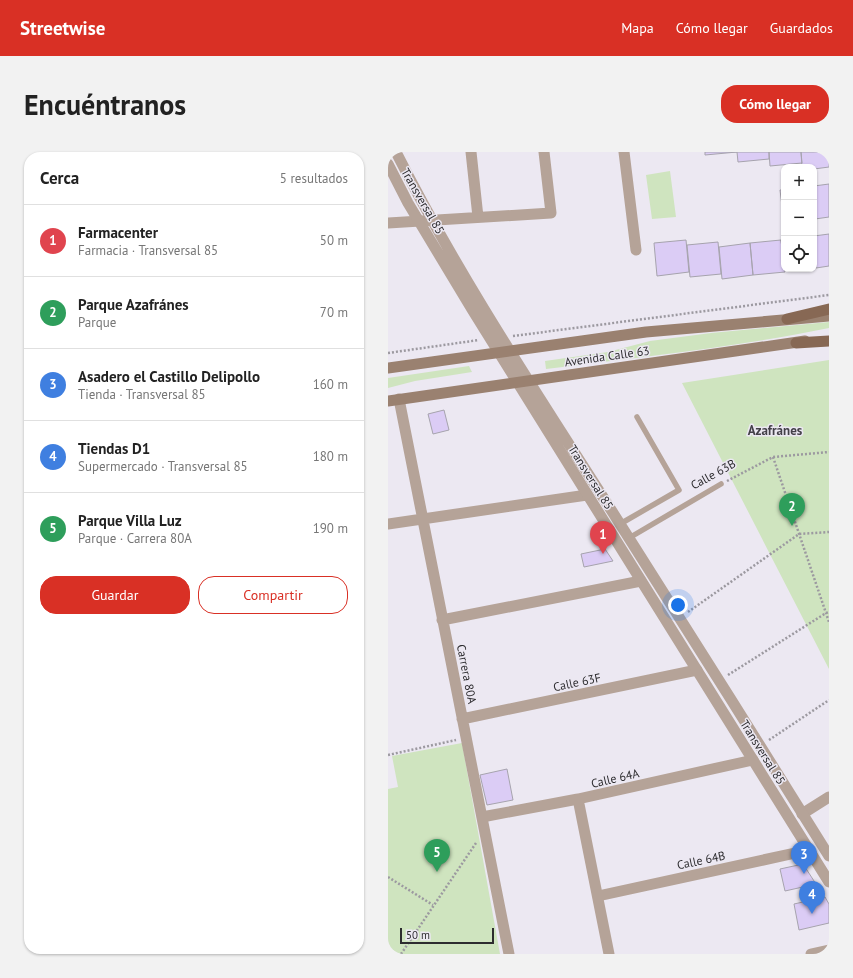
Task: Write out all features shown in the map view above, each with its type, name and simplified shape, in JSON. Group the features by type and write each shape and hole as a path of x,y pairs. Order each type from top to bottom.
{"main road":[{"path":"787,319 829,309"},
{"name":"Avenida Calle 63","path":"388,368 646,332 829,316"},
{"name":"Avenida Calle 63","path":"393,400 829,338"},
{"path":"796,343 829,341"}],"street":[{"name":"Transversal 85","path":"396,152 495,338"},
{"path":"471,152 478,218"},
{"path":"388,223 550,213 544,152"},
{"path":"624,152 636,250"},
{"name":"Transversal 85","path":"388,164 419,221 504,352 528,381 678,615 829,856"},
{"name":"Transversal 85","path":"504,352 517,382 829,882"},
{"name":"Carrera 80A","path":"393,400 422,519 509,954"},
{"path":"388,524 587,495"},
{"name":"Calle 63B","path":"618,544 629,538"},
{"path":"442,620 641,581"},
{"name":"Calle 63F","path":"462,719 697,670"},
{"name":"Calle 64A","path":"482,817 578,799 753,760"},
{"path":"802,814 829,797"},
{"path":"578,799 609,954"},
{"path":"798,833 812,848 829,875"},
{"name":"Calle 64B","path":"598,896 809,850"},
{"path":"811,954 829,950"}],"lane":[{"path":"620,524 679,490 636,417"},
{"name":"Calle 63B","path":"629,538 722,484"}],"path":[{"path":"388,353 829,295"},
{"name":"Calle 63B","path":"722,484 773,457 829,452"},
{"path":"773,457 829,622"},
{"path":"678,615 687,612 799,534 829,532"},
{"path":"719,680 827,613"},
{"path":"760,746 829,700"},
{"path":"388,755 466,738"},
{"path":"401,954 484,831"},
{"path":"388,877 433,905"}],"green space":[{"path":"670,171 676,217 652,219 646,175"},
{"path":"829,322 829,328 759,341 546,369 545,361 608,352 650,341 711,333"},
{"path":"829,360 829,669 682,383"},
{"path":"469,366 472,372 415,381 388,388 388,378"},
{"path":"462,743 500,954 388,954 388,789 398,787 392,756"}],"building":[{"path":"705,152 737,152 705,155"},
{"path":"737,152 769,152 769,159 738,162"},
{"path":"769,152 801,152 802,163 770,166"},
{"path":"801,152 829,152 829,167 817,169 817,164 802,164"},
{"path":"829,184 829,217 817,219 817,186"},
{"path":"829,234 829,266 817,268 817,236"},
{"path":"686,240 689,272 657,276 654,243"},
{"path":"781,240 781,272 785,272 753,275 750,243"},
{"path":"718,242 721,274 690,277 687,245"},
{"path":"750,243 753,275 722,279 719,247"},
{"path":"444,410 449,430 433,434 428,414"},
{"path":"605,549 613,561 584,567 581,554"},
{"path":"507,769 513,800 487,805 480,775"},
{"path":"803,864 816,884 785,891 780,869"},
{"path":"825,897 829,904 829,923 799,930 794,904"}],"place":[{"name":"Parque Azafránes","path":"792,526"},
{"name":"Farmacenter","path":"603,554"},
{"name":"Parque Villa Luz","path":"437,872"},
{"name":"Asadero el Castillo Delipollo","path":"804,874"},
{"name":"Tiendas D1","path":"812,914"}],"district":[{"name":"Azafránes","path":"775,430"}]}
